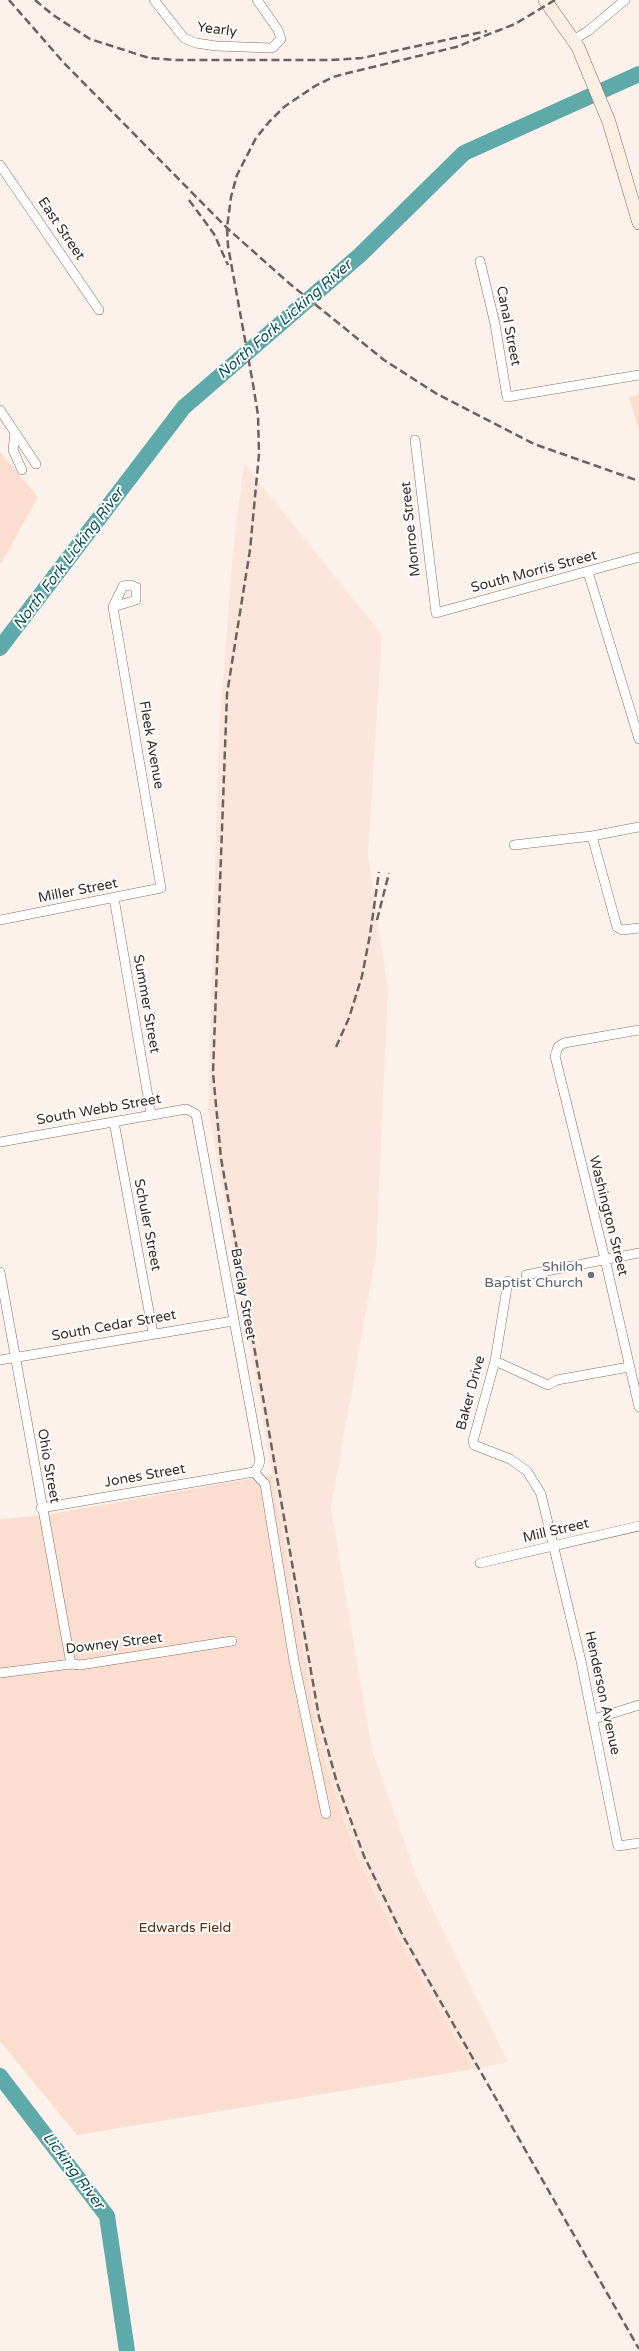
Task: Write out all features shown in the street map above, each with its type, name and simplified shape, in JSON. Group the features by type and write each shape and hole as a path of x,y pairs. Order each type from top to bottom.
{"main road":[{"path":"545,0 576,44 609,122 639,223"}],"street":[{"name":"Yearly","path":"154,0 184,38 196,43 272,48 281,39 278,30 257,0"},
{"path":"576,44 588,31 625,0"},
{"name":"East Street","path":"0,165 99,310"},
{"name":"Canal Street","path":"480,261 495,324 507,397 639,375"},
{"path":"0,410 36,464"},
{"path":"15,432 13,450 22,470"},
{"name":"Monroe Street","path":"415,440 436,614"},
{"name":"South Morris Street","path":"436,614 639,557"},
{"path":"588,572 639,739"},
{"name":"Fleek Avenue","path":"113,607 161,888"},
{"path":"514,845 592,836 639,826"},
{"path":"592,836 614,918 619,929 639,928"},
{"name":"Miller Street","path":"0,920 161,888"},
{"name":"Summer Street","path":"114,898 151,1114"},
{"name":"Washington Street","path":"639,1030 559,1045 555,1056 605,1259 639,1407"},
{"name":"South Webb Street","path":"0,1142 186,1109 192,1110 198,1119"},
{"name":"Barclay Street","path":"198,1119 233,1320 260,1461 254,1472"},
{"name":"Schuler Street","path":"114,1122 153,1333"},
{"path":"526,1275 639,1253"},
{"name":"Ohio Street","path":"0,1272 41,1508 71,1664"},
{"name":"Baker Drive","path":"508,1281 495,1361 473,1438 474,1445 510,1459 527,1471 541,1494 553,1546"},
{"name":"South Cedar Street","path":"0,1360 233,1320"},
{"path":"495,1361 548,1385 557,1380 629,1367"},
{"path":"254,1472 265,1484 294,1661 326,1814"},
{"name":"Jones Street","path":"41,1508 254,1472"},
{"name":"Mill Street","path":"480,1563 639,1526"},
{"name":"Henderson Avenue","path":"553,1546 594,1719 618,1846 639,1843"},
{"name":"Downey Street","path":"0,1673 71,1664 80,1665 232,1641"},
{"path":"594,1719 639,1705"}],"shaded area":[{"path":"244,463 382,635 368,854 388,991 376,1255 331,1508 372,1750 417,1878 508,2062 473,2069 390,1925 354,1851 321,1750 208,1108 219,731 233,552"}],"green space":[{"path":"639,394 639,431 629,397"},
{"path":"0,452 38,497 0,565"},
{"name":"Edwards Field","path":"272,1475 321,1750 354,1851 390,1925 473,2069 77,2135 0,2041 0,1519 45,1515"}],"waterway":[{"name":"North Fork Licking River","path":"0,648 184,407 360,255 464,153 639,74"},
{"name":"Licking River","path":"0,2076 107,2216 127,2351"}],"railway":[{"path":"9,0 64,63 227,228 290,284 384,360 437,394 534,444 639,481"},
{"path":"35,0 53,15 90,39 149,58 176,60 331,60 362,58 487,31"},
{"path":"555,0 515,24 456,47 333,77 315,86 284,107 269,122 256,138 237,175 231,197 227,228 228,246 258,415 259,454 250,550 227,694 213,1073 221,1158 319,1717 337,1783 364,1856 403,1936 639,2349"},
{"path":"189,200 214,234 228,265"},
{"path":"336,1047 349,1018 362,976 370,935 379,872"},
{"path":"377,920 389,873"}],"place":[{"name":"Shiloh Baptist Church","path":"591,1275"}]}
